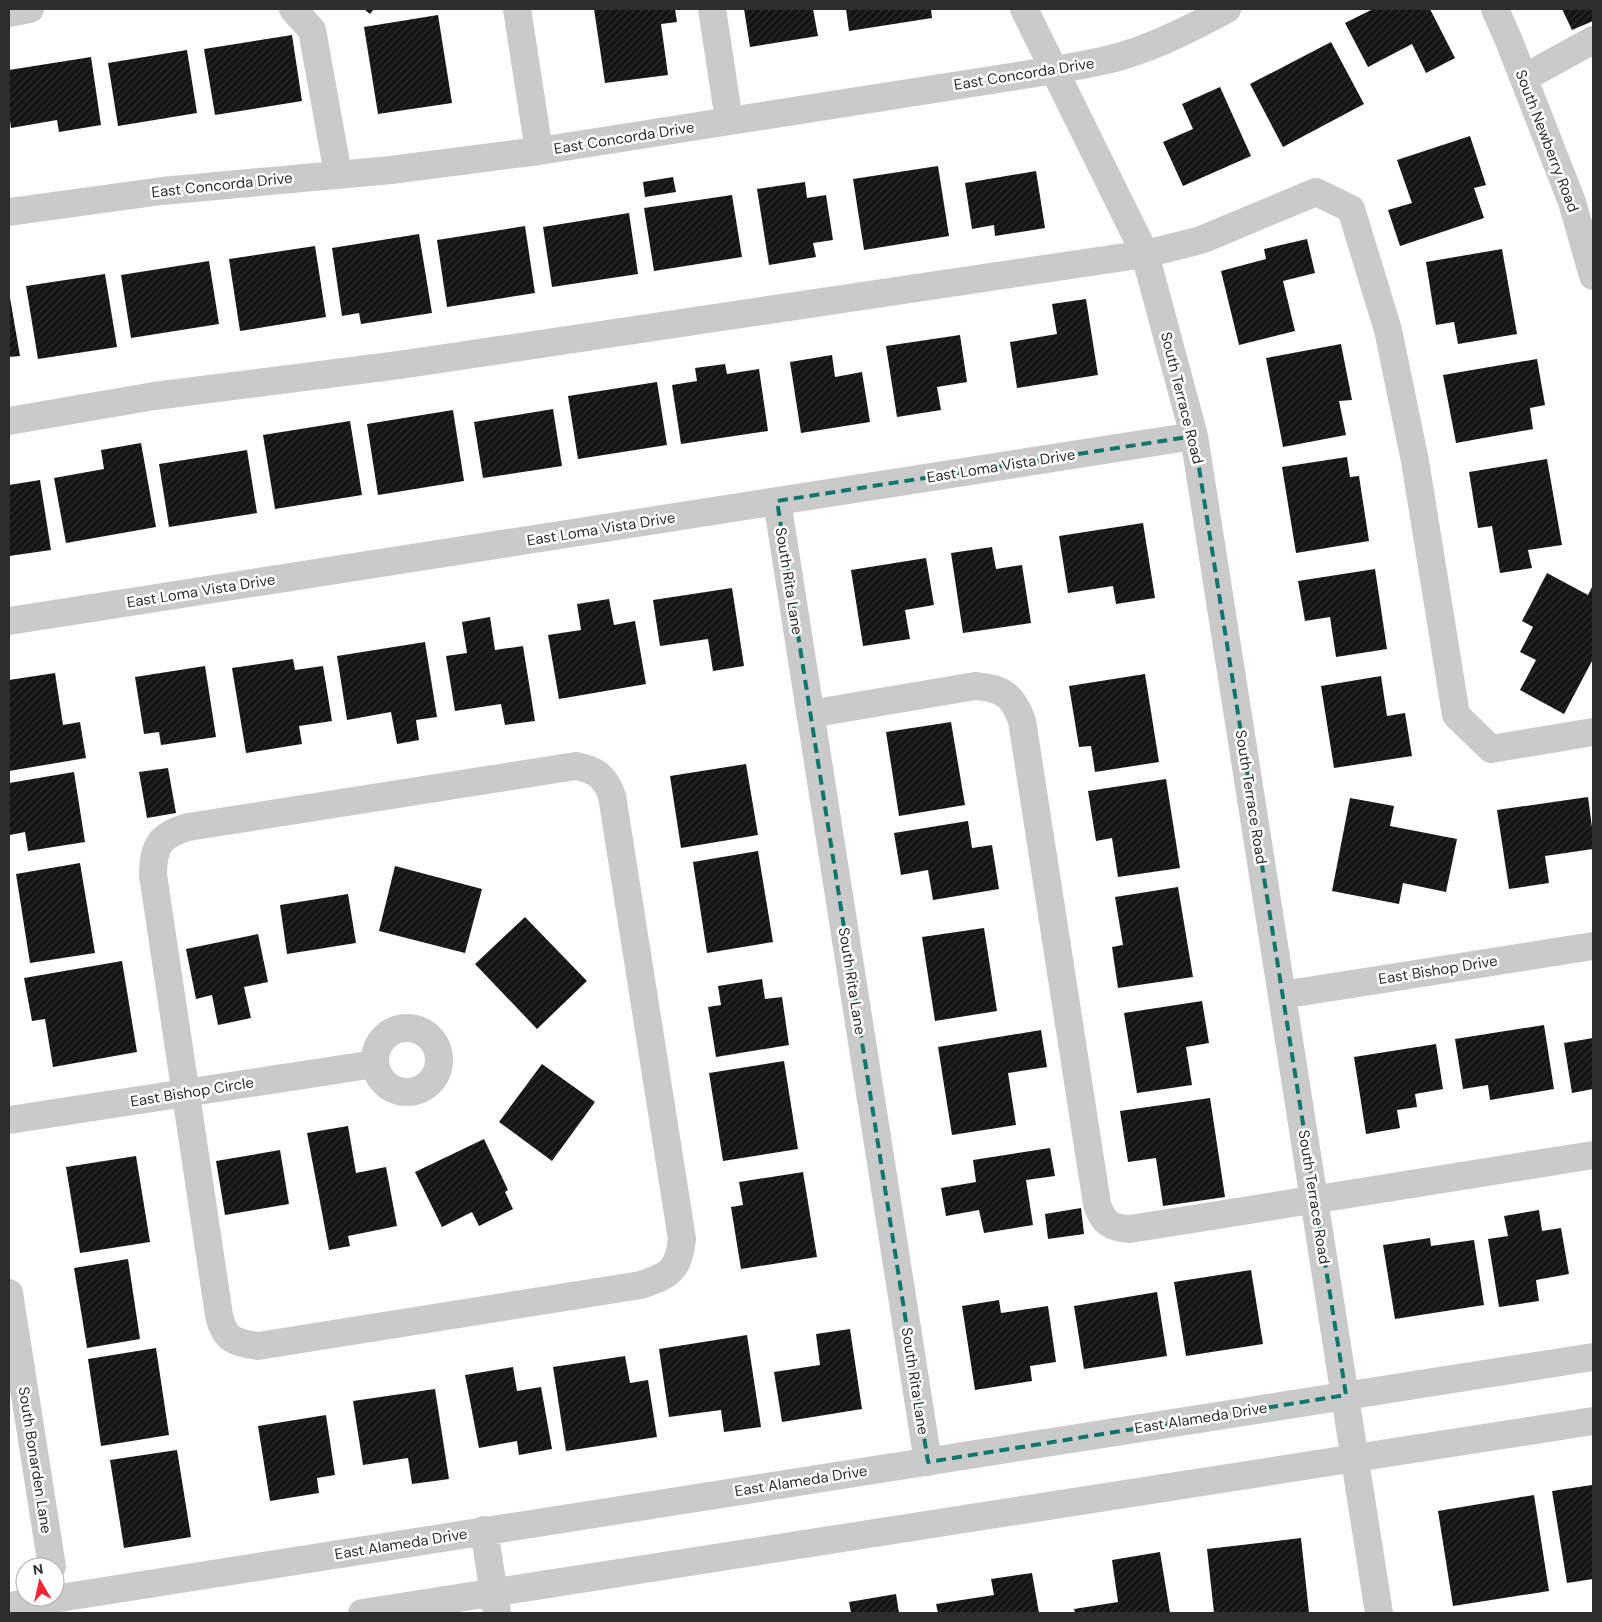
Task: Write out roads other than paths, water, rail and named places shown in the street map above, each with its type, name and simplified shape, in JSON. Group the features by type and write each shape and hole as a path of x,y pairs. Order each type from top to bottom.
{"street":[{"path":"9,13 30,9"},
{"path":"294,9 312,30 338,174"},
{"path":"517,9 539,151"},
{"path":"712,9 730,121"},
{"name":"South Terrace Road","path":"1024,9 1144,254 1194,436 1379,1613"},
{"name":"East Concorda Drive","path":"9,212 153,192 392,170 539,151 1055,70 1122,56 1158,43 1227,9"},
{"name":"South Newberry Road","path":"1495,9 1572,202 1593,276"},
{"path":"1524,78 1593,40"},
{"path":"9,421 154,396 399,365 1144,254 1201,240 1316,192 1351,208 1388,330 1412,443 1456,716 1492,749 1593,732"},
{"name":"East Loma Vista Drive","path":"9,621 1194,436"},
{"name":"South Rita Lane","path":"777,501 928,1462"},
{"path":"810,714 975,686 991,687 1006,694 1017,705 1024,731 1097,1204 1100,1215 1107,1223 1118,1228 1130,1228 1593,1155"},
{"path":"576,766 590,768 608,784 614,806 682,1239 680,1256 672,1271 660,1279 640,1285 258,1346 242,1344 230,1338 222,1328 219,1315 185,1094 153,875 153,860 159,844 172,832 188,827 576,766"},
{"name":"East Bishop Drive","path":"1282,994 1593,946"},
{"name":"East Bishop Circle","path":"9,1120 375,1064"},
{"name":"South Bonarden Lane","path":"9,1293 50,1557"},
{"name":"East Alameda Drive","path":"65,1592 928,1462 1593,1357"},
{"path":"362,1613 495,1603 1593,1421"},
{"path":"484,1530 495,1603"}]}
